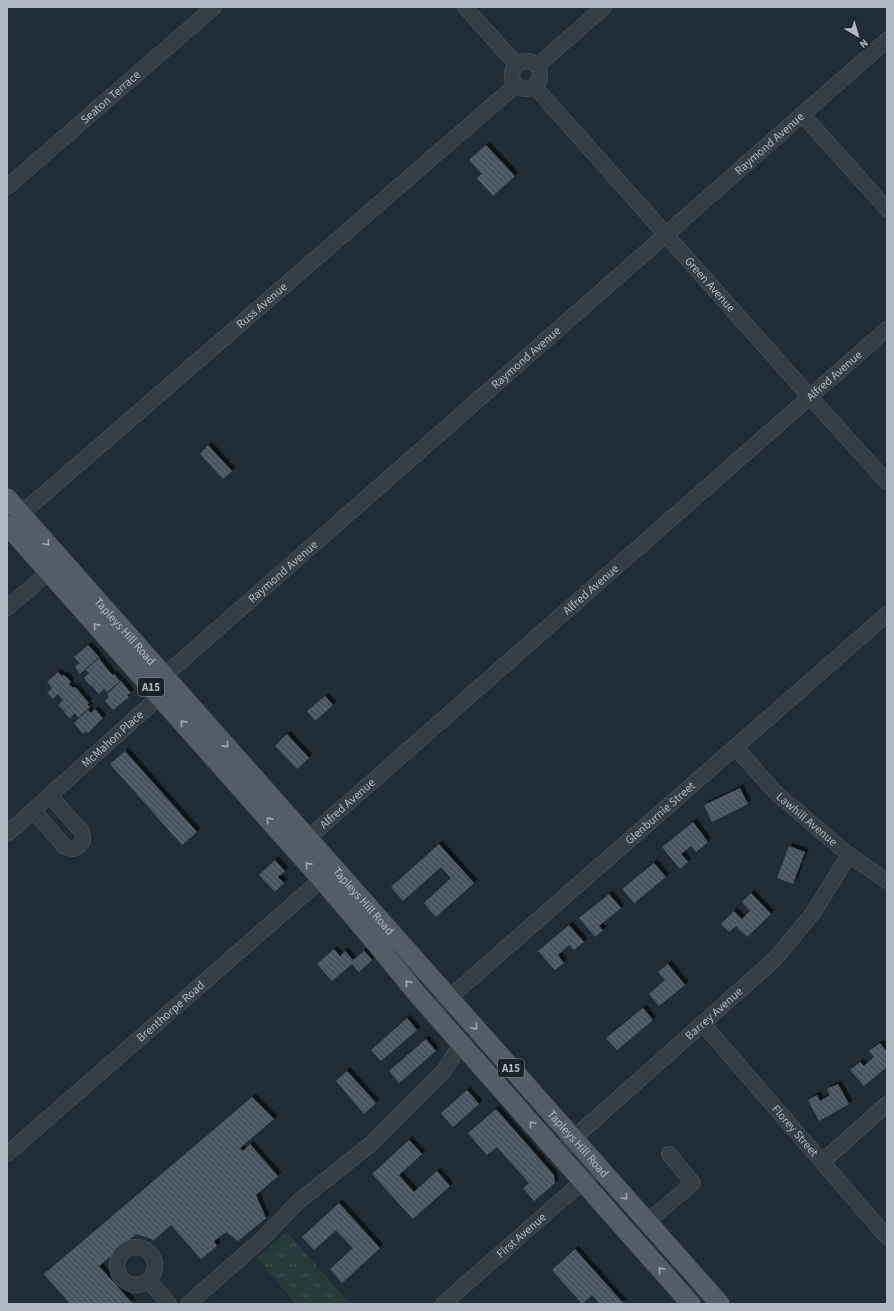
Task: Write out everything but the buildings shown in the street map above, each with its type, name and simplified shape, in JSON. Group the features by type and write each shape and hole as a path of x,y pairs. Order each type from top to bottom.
{"main road":[{"name":"Tapleys Hill Road","path":"7,498 14,520 49,572 159,696 328,874 449,998 720,1304"},
{"name":"Tapleys Hill Road","path":"14,520 164,676 301,844"},
{"name":"Tapleys Hill Road","path":"328,874 370,935 433,1012 687,1302"}],"street":[{"name":"Seaton Terrace","path":"7,187 214,7"},
{"path":"465,7 517,65"},
{"path":"537,66 604,7"},
{"name":"Raymond Avenue","path":"164,676 887,40"},
{"path":"529,62 537,66 540,75 538,83 535,87 531,89 523,89 516,85 512,77 514,69 517,65 529,62"},
{"name":"Russ Avenue","path":"14,520 516,85"},
{"name":"Green Avenue","path":"535,87 887,482"},
{"path":"802,114 887,209"},
{"name":"Alfred Avenue","path":"301,844 887,329"},
{"path":"7,608 49,572"},
{"name":"Glenburnie Street","path":"433,1012 735,747 885,619"},
{"path":"159,696 164,676"},
{"name":"McMahon Place","path":"7,834 128,726 159,696"},
{"name":"Lawhill Avenue","path":"735,747 776,793 849,855 887,881"},
{"path":"34,810 65,847 73,849 79,846 83,841 82,832 50,796"},
{"name":"Barrey Avenue","path":"558,1153 775,959 813,914 849,855"},
{"name":"Brenthorpe Road","path":"7,1154 328,874"},
{"name":"Florey Street","path":"703,1024 887,1236"},
{"path":"188,1304 261,1240 298,1202 372,1143 443,1072 462,1045"},
{"path":"822,1162 887,1104"},
{"path":"647,1222 693,1183 669,1154"},
{"name":"First Avenue","path":"443,1304 599,1167"},
{"path":"148,1280 169,1304"},
{"path":"687,1302 703,1286"}],"green space":[{"path":"287,1232 350,1304 296,1304 257,1258"}]}
